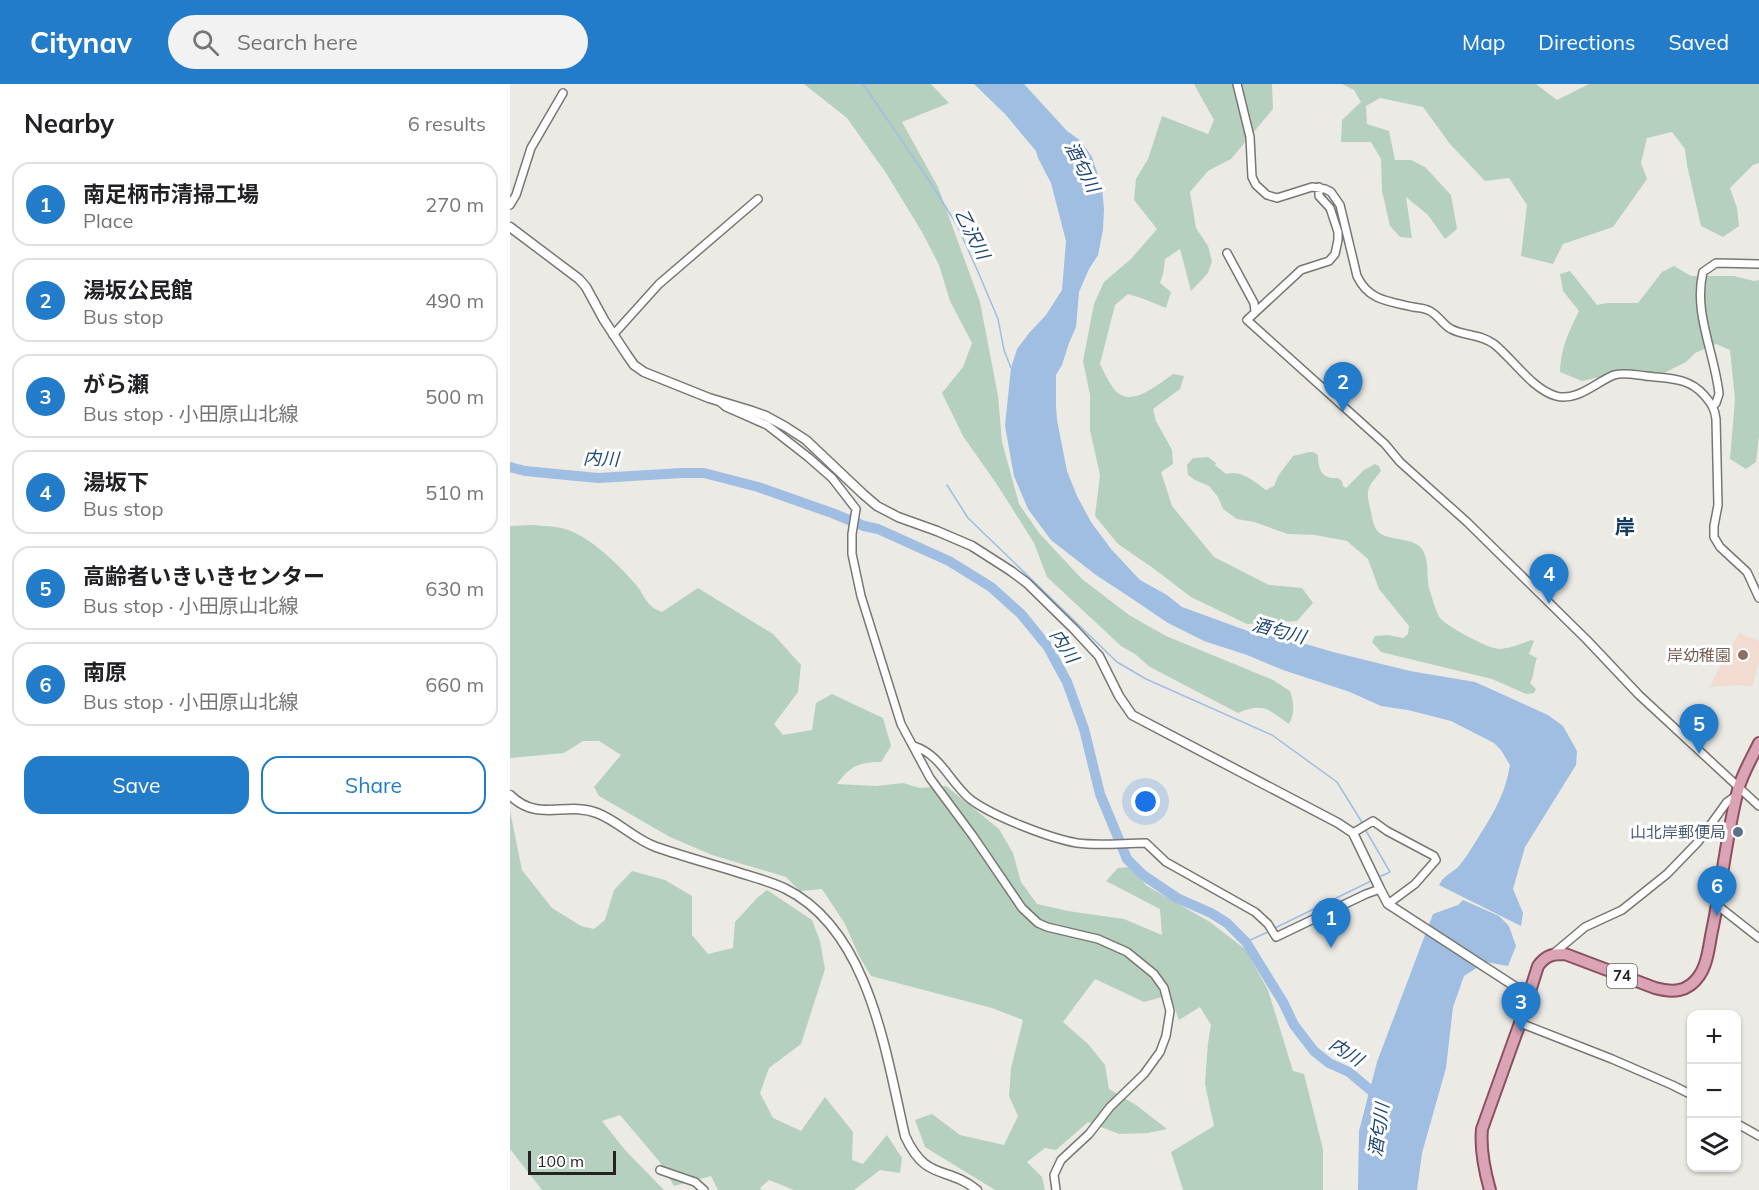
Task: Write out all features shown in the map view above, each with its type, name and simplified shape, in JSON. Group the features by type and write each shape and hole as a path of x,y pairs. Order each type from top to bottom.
{"main road":[{"name":"74","path":"1552,954 1565,954 1655,988 1675,992 1692,985 1704,967 1738,791 1759,743"},
{"path":"1490,1190 1480,1145 1482,1129 1538,966 1544,958 1552,954"}],"street":[{"path":"1237,84 1250,137 1252,177 1256,185 1267,195 1277,198 1304,188 1318,187 1328,190 1338,200 1356,276 1372,296 1427,310 1452,330 1489,341 1545,392 1556,396 1564,398 1591,388 1615,375 1628,374 1678,379 1690,383 1700,391 1713,406 1716,419 1718,505 1714,537 1720,547 1747,572 1759,598"},
{"path":"510,205 516,195 531,148 563,93"},
{"path":"1318,187 1319,196 1330,208 1338,232 1335,254 1329,261 1302,270 1246,320 1385,444 1400,462 1467,522 1738,791 1759,806"},
{"path":"613,335 659,284 758,199"},
{"path":"510,227 579,279 634,365 644,372 758,413 786,427 806,440 877,506 898,517 972,546 1011,571 1028,583 1099,656 1124,706 1132,715 1355,832 1380,889 1398,910 1528,995"},
{"path":"1227,253 1254,303 1255,311"},
{"path":"1713,406 1719,394 1704,325 1700,282 1702,272 1716,263 1759,264"},
{"path":"720,401 726,407 767,425 808,457 832,478 856,509 852,534 853,565 867,618 901,724 930,778 979,844 1022,908 1047,927 1098,939 1127,952 1154,974 1164,988 1170,1011 1166,1036 1160,1052 1144,1074 1110,1107 1089,1134 1061,1160 1054,1175 1056,1190"},
{"path":"914,746 939,761 970,799 998,816 1077,843 1146,843 1166,862 1255,912 1268,924 1276,937 1380,889"},
{"path":"1552,954 1585,927 1622,910 1667,874 1698,842 1726,802 1738,791"},
{"path":"510,795 517,802 529,808 585,810 597,813 652,846 786,889 819,912 847,949 870,997 905,1136 911,1150 927,1167 964,1182 977,1190"},
{"path":"1355,832 1373,821 1434,856 1436,860 1415,884 1390,902"},
{"path":"1717,904 1759,938"},
{"path":"1520,1023 1612,1059 1687,1092"},
{"path":"1741,1126 1759,1136"},
{"path":"660,1170 695,1182 704,1190"}],"shaded area":[{"name":"岸幼稚園","path":"1739,633 1759,641 1759,662 1752,687 1738,685 1710,687 1716,674"}],"green space":[{"path":"804,84 931,84 949,103 902,122 938,187 980,302 998,396 1002,442 1019,504 1039,533 1082,579 1129,615 1166,636 1273,680 1290,691 1293,708 1289,724 1266,709 1254,708 1238,713 1150,667 1121,646 1047,577 1034,543 963,436 942,393 963,367 972,343 950,301 939,265 886,173 847,118"},
{"path":"1194,84 1272,84 1273,109 1231,159 1208,171 1190,192 1196,228 1208,246 1212,261 1208,273 1191,291 1180,249 1165,259 1160,283 1171,292 1166,308 1128,294 1115,305 1100,364 1113,388 1124,396 1132,397 1147,392 1173,374 1184,376 1180,389 1153,409 1156,421 1172,450 1173,464 1161,472 1172,506 1214,557 1269,585 1302,588 1313,603 1297,621 1247,624 1191,597 1118,544 1095,516 1100,475 1090,430 1090,395 1083,361 1094,304 1104,282 1131,259 1157,229 1134,200 1136,179 1148,159 1162,116 1208,134 1214,120"},
{"path":"1342,84 1536,84 1557,100 1589,84 1759,84 1759,163 1753,165 1730,188 1737,208 1739,226 1723,237 1701,226 1685,149 1672,132 1647,138 1641,163 1647,179 1613,227 1563,244 1553,264 1521,256 1527,205 1509,178 1485,181 1450,144 1423,107 1380,98 1366,106 1367,124 1389,131 1395,160 1411,160 1425,167 1451,195 1457,229 1445,239 1428,215 1406,197 1412,238 1400,237 1390,226 1382,191 1381,159 1371,142 1341,142 1342,120 1361,102 1354,90"},
{"path":"1674,266 1691,276 1734,276 1759,280 1759,436 1756,462 1746,469 1730,459 1735,399 1730,350 1716,344 1695,353 1686,362 1646,382 1632,370 1582,381 1560,372 1563,348 1579,311 1563,291 1560,274 1570,271 1597,305 1638,303 1662,272"},
{"path":"1309,452 1318,455 1320,469 1325,475 1338,478 1346,488 1364,470 1375,464 1379,466 1381,471 1368,489 1376,529 1385,536 1417,544 1421,548 1426,557 1429,588 1438,616 1451,627 1494,648 1500,649 1534,641 1529,654 1537,658 1530,683 1536,689 1534,693 1526,694 1492,679 1381,652 1372,642 1375,636 1388,635 1403,638 1408,634 1409,626 1379,589 1368,559 1347,541 1315,535 1288,534 1254,522 1237,519 1223,509 1218,497 1209,486 1188,475 1187,465 1193,458 1208,457 1226,474 1242,475 1266,490 1274,486 1278,476 1293,456"},
{"path":"532,525 561,528 585,538 623,570 649,604 657,610 662,612 698,588 773,634 801,665 798,692 774,724 783,735 812,730 816,703 832,694 883,718 891,746 881,762 856,766 837,784 876,786 903,783 920,788 946,786 999,829 1013,853 1021,882 1037,904 1124,919 1162,935 1160,909 1106,881 1118,868 1130,867 1147,886 1210,922 1245,949 1268,990 1293,1071 1304,1074 1323,1149 1323,1190 1183,1190 1171,1152 1214,1126 1205,1084 1211,1025 1200,1007 1179,1020 1170,995 1144,1002 1095,979 1063,1022 1088,1044 1105,1065 1109,1089 1136,1105 1167,1129 1148,1133 1119,1134 1088,1122 1056,1150 1045,1148 1027,1162 1042,1177 1045,1190 995,1190 925,1147 915,1120 932,1114 960,1135 1004,1145 1018,1116 1009,1096 1011,1068 1023,1020 992,1008 871,976 845,924 822,889 800,891 786,877 712,855 670,837 599,796 594,787 621,755 599,741 583,741 564,753 510,758 510,526"},
{"path":"510,811 522,870 552,908 581,926 594,929 605,920 614,890 632,871 665,880 692,896 692,935 708,954 733,948 735,922 767,890 812,920 820,941 825,969 801,1044 769,1068 760,1093 773,1118 801,1131 825,1097 853,1132 852,1160 863,1164 887,1135 902,1158 900,1173 880,1170 854,1190 794,1190 769,1180 760,1188 762,1190 718,1190 711,1176 674,1186 659,1161 620,1115 602,1121 625,1150 664,1190 542,1190 510,1149"}],"water":[{"name":"酒匂川","path":"974,84 1024,84 1067,131 1081,141 1092,157 1102,187 1103,230 1098,255 1079,292 1076,327 1056,375 1056,406 1067,471 1091,522 1111,549 1140,580 1167,595 1182,607 1256,634 1285,638 1410,671 1475,682 1548,715 1563,726 1577,751 1576,765 1525,847 1513,889 1523,913 1521,926 1439,885 1464,860 1489,821 1502,795 1510,765 1494,743 1451,721 1381,706 1350,692 1204,641 1168,623 1096,575 1051,540 1028,509 1014,476 1005,426 1011,368 1017,349 1046,315 1062,290 1066,241 1051,183 1036,151 1005,114"},
{"name":"酒匂川","path":"1463,900 1499,916 1509,926 1516,946 1508,966 1486,962 1464,976 1453,1007 1446,1068 1422,1153 1417,1190 1358,1190 1359,1131 1377,1062 1433,914 1458,905"}],"waterway":[{"name":"乙沢川","path":"863,84 957,225 998,319 1004,350 1011,368"},
{"name":"内川","path":"510,467 525,471 598,478 704,473 758,487 878,529 949,561 991,587 1021,614 1048,647 1067,682 1084,729 1100,794 1127,859 1143,875 1177,898 1227,923 1246,942 1283,1002 1294,1025 1314,1051 1329,1063 1349,1072 1381,1099"},
{"path":"947,485 968,518 1117,662 1146,679 1272,735 1337,782 1363,824"},
{"path":"1365,829 1390,872 1377,878"},
{"path":"1275,928 1373,880"},
{"path":"1246,942 1270,931"}],"place":[{"name":"湯坂公民館","path":"1343,412"},
{"name":"湯坂下","path":"1549,604"},
{"name":"岸幼稚園","path":"1743,655"},
{"name":"高齢者いきいきセンター","path":"1699,754"},
{"name":"山北岸郵便局","path":"1738,832"},
{"name":"南原","path":"1717,916"},
{"name":"南足柄市清掃工場","path":"1331,948"},
{"name":"がら瀬","path":"1521,1032"}],"district":[{"name":"岸","path":"1625,527"}]}
